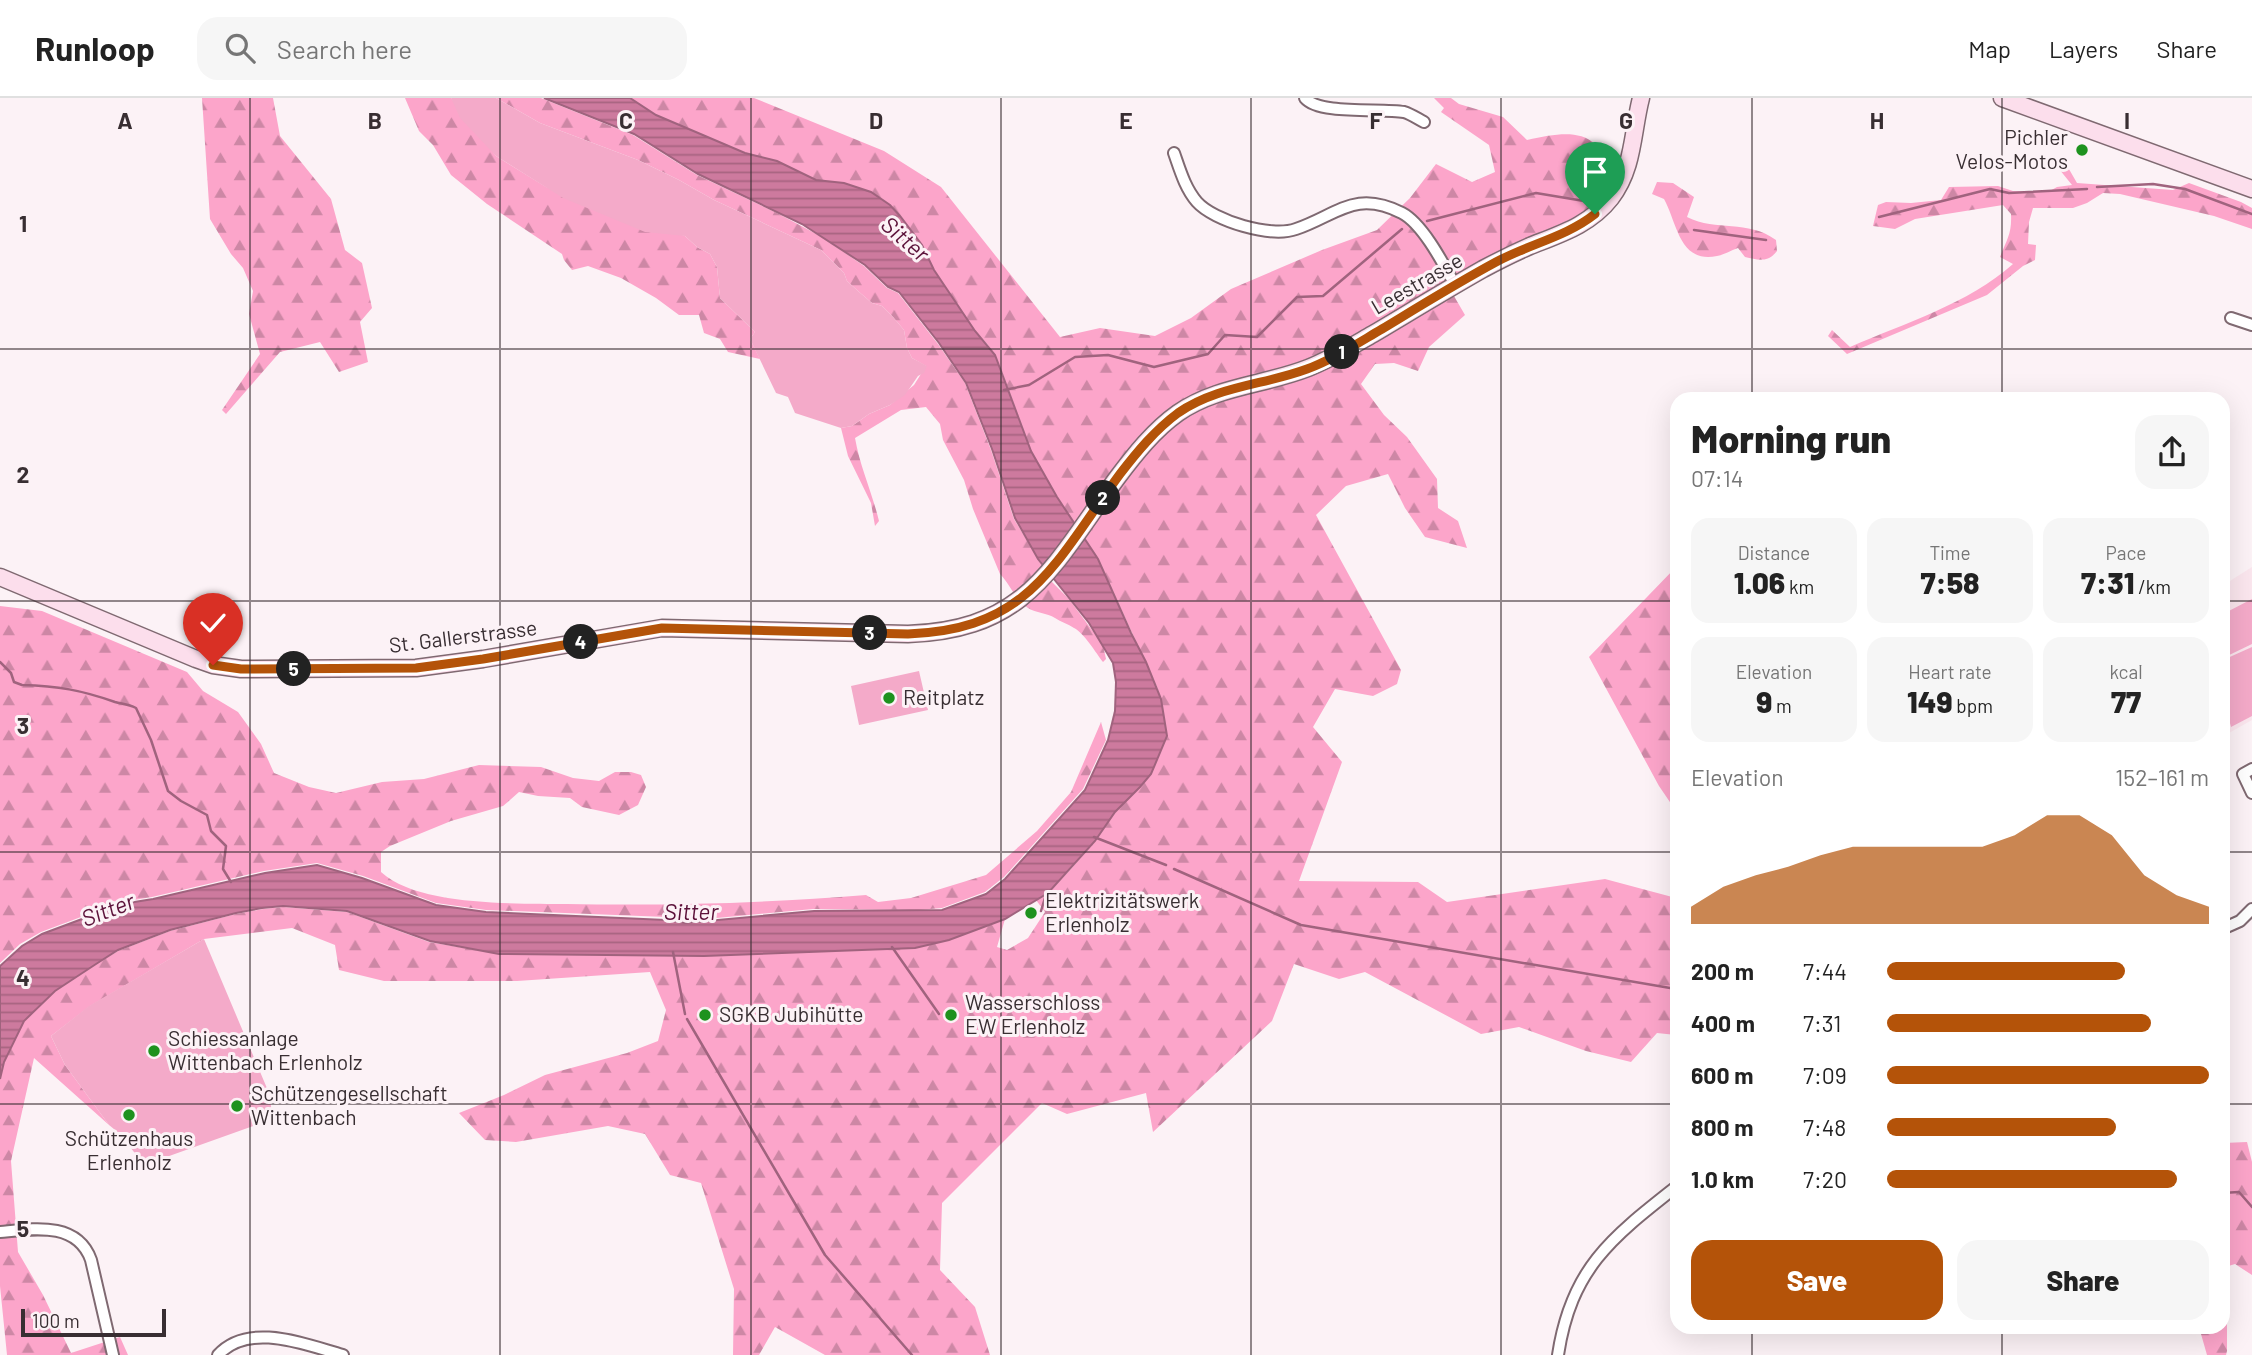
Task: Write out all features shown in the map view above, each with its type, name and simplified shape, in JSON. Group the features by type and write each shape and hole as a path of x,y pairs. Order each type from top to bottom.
{"street":[{"path":"1305,98 1310,103 1337,109 1408,113 1424,122"},
{"name":"Leestrasse","path":"1023,597 1048,572 1146,442 1167,422 1199,401 1223,391 1286,375 1323,362 1504,258 1582,224 1610,199 1621,183 1631,158 1640,98"},
{"path":"2002,98 2039,105 2252,189"},
{"path":"1174,153 1185,183 1199,204 1217,216 1267,232 1296,230 1342,207 1364,203 1384,206 1405,214 1432,243 1455,285"},
{"path":"2231,318 2252,325"},
{"name":"St. Gallerstrasse","path":"0,577 196,659 213,665 241,669 427,667 662,628 896,634 940,632 983,621 1006,610 1023,597"},
{"path":"2247,771 2252,793"},
{"path":"2230,925 2240,921 2252,909"},
{"path":"1559,1355 1563,1326 1570,1304 1595,1259 1626,1227 1670,1192"},
{"path":"4,1232 58,1230 73,1236 85,1247 91,1260 113,1355"},
{"path":"218,1355 231,1344 258,1338 292,1341 343,1355"}],"shaded area":[{"path":"451,98 496,98 540,123 638,160 714,200 821,250 844,273 847,281 872,303 882,306 904,330 912,358 927,366 924,373 918,376 905,395 852,426 841,428 795,413 788,397 776,393 750,339 755,332 720,298 717,267 710,254 685,236 645,232 563,198 496,156 460,118"},
{"path":"2252,567 2252,720 2230,732 2230,581"},
{"path":"2252,599 2252,644 2230,655 2230,610"},
{"path":"2252,647 2252,716 2231,727 2230,723 2230,657"},
{"name":"Reitplatz","path":"919,671 928,710 859,725 851,686"},
{"name":"Schiessanlage Wittenbach Erlenholz","path":"204,939 269,1093 273,1119 144,1165 120,1134 109,1125 65,1065 51,1036 89,1006"}],"green space":[{"path":"202,98 273,98 280,136 331,199 345,250 362,263 372,308 360,322 368,362 339,372 320,342 280,352 226,414 222,410 260,354 249,314 253,291 243,268 231,254 210,219"},
{"path":"405,98 451,98 496,156 546,187 685,236 710,254 717,267 720,298 755,332 750,339 760,359 728,352 720,339 704,333 699,315 679,315 621,278 588,266 572,270 562,254 487,204 451,175 433,145 419,131"},
{"path":"496,98 541,98 633,135 697,175 822,237 864,266 887,288 898,293 965,383 1014,519 1052,582 1069,599 1103,645 1106,659 1103,662 1074,628 1023,605 1000,574 964,480 943,440 940,424 926,407 901,410 855,438 879,521 875,526 871,503 848,456 841,428 852,426 869,414 890,405 914,385 926,366 912,358 904,330 882,306 872,303 847,281 844,273 821,250 714,200 638,160 540,123"},
{"path":"630,98 754,98 884,151 941,187 1060,337 1100,328 1155,336 1191,318 1231,289 1377,230 1410,198 1436,164 1472,182 1495,172 1489,145 1441,112 1444,108 1434,98 1451,98 1459,104 1503,117 1527,140 1570,134 1592,141 1608,162 1614,178 1599,201 1583,215 1447,284 1465,315 1429,347 1418,371 1394,363 1375,364 1361,384 1384,415 1407,437 1437,479 1438,508 1458,521 1467,548 1425,537 1405,508 1388,474 1346,486 1316,515 1401,670 1397,684 1373,696 1335,689 1313,727 1342,762 1299,881 1418,882 1447,902 1605,879 1670,896 1670,1034 1657,1033 1631,1062 1586,1051 1519,1027 1481,1034 1365,972 1339,979 1294,964 1272,1021 1153,1132 1146,1093 1067,1114 1042,1103 942,1203 940,1270 975,1307 990,1355 825,1355 775,1327 759,1355 733,1355 734,1289 701,1183 670,1175 645,1134 608,1126 516,1142 485,1140 459,1113 545,1075 627,1053 658,1041 666,1010 650,972 517,981 384,981 339,970 335,945 292,928 204,939 90,1006 51,1036 65,1065 109,1125 34,1058 11,1161 18,1252 43,1295 71,1353 120,1337 128,1355 7,1355 0,1286 0,1079 4,1063 24,1021 55,991 118,951 170,931 236,914 283,907 347,912 429,942 499,954 704,956 915,948 950,940 1005,919 997,947 1007,950 1028,938 1045,912 1036,900 1048,893 1070,870 1115,812 1151,774 1167,736 1157,687 1098,559 1057,497 1031,451 1001,369 988,345 975,331 934,270 922,245 844,183 816,180 777,161 745,153 656,115"},
{"path":"2062,157 2077,183 2173,190 2189,183 2241,202 2252,208 2252,229 2214,216 2120,194 2103,193 2073,208 2033,208 2028,244 2036,245 2035,260 2023,266 1987,295 1847,354 1828,336 1832,330 1850,347 1956,302 2013,264 2000,257 2011,227 2011,214 2003,205 1915,219 1895,229 1873,226 1878,205 1886,202 1941,200 1949,187 1998,186 2013,191 2048,192 2057,187 2072,185 2055,164"},
{"path":"1657,182 1673,183 1694,197 1687,217 1709,224 1743,227 1765,234 1776,240 1777,251 1762,260 1745,257 1738,248 1717,256 1704,257 1695,254 1681,239 1664,199 1652,194"},
{"path":"1670,573 1670,802 1659,786 1589,657"},
{"path":"0,606 42,611 187,672 203,691 238,712 261,744 274,773 309,787 336,793 382,782 424,779 479,765 541,767 573,778 599,781 615,772 641,775 646,787 638,805 619,815 582,807 570,798 519,792 503,806 451,821 381,852 381,872 398,883 419,892 470,901 642,905 866,895 878,902 911,898 986,875 1037,831 1071,792 1101,722 1106,740 1083,789 1004,877 985,892 942,908 813,909 685,921 666,917 486,910 436,903 363,876 317,863 264,871 121,902 41,932 20,944 0,963"},
{"path":"2247,1142 2252,1162 2252,1275 2235,1264 2230,1266 2230,1143"},
{"path":"2201,1334 2227,1334 2226,1355 2207,1355"}],"water":[{"name":"Sitter","path":"544,98 630,98 656,115 745,153 777,161 816,180 844,183 871,192 900,216 922,245 934,270 975,331 995,355 1031,451 1057,497 1098,559 1146,662 1161,699 1167,736 1151,774 1115,812 1095,841 1048,893 1005,919 949,940 915,948 704,956 499,954 430,941 347,911 283,906 262,908 170,930 118,950 96,964 55,991 24,1021 4,1062 0,1079 0,966 22,946 42,934 122,904 265,873 317,865 436,905 486,912 685,923 814,911 942,910 986,894 1005,879 1085,790 1108,740 1115,711 1116,682 1113,663 1089,623 1038,559 1015,518 966,383 939,343 899,292 888,287 865,265 802,224 698,174 634,134"}],"waterway":[{"path":"2097,187 2153,184 2185,189 2252,214"},
{"path":"1879,217 1990,189 2009,193 2087,189"},
{"path":"1427,221 1536,193 1584,201"},
{"path":"1004,390 1029,385 1075,357 1108,355 1154,367 1208,354 1225,335 1257,337 1297,297 1323,296 1402,229"},
{"path":"1694,230 1766,240"},
{"path":"0,662 11,673 14,682 22,685 69,689 136,708 151,740 168,791 207,815 211,831 226,846 223,869 231,882"},
{"path":"1094,837 1166,865"},
{"path":"1174,869 1301,925 1670,988"},
{"path":"1041,911 1047,891"},
{"path":"892,947 939,1014"},
{"path":"673,952 685,1014"},
{"path":"687,1019 825,1255 912,1355"},
{"path":"2230,1193 2239,1192 2252,1207"}],"place":[{"name":"Pichler Velos-Motos","path":"2082,150"},
{"name":"Reitplatz","path":"889,698"},
{"name":"Elektrizitätswerk Erlenholz","path":"1031,913"},
{"name":"SGKB Jubihütte","path":"705,1015"},
{"name":"Wasserschloss EW Erlenholz","path":"951,1015"},
{"name":"Schiessanlage Wittenbach Erlenholz","path":"154,1051"},
{"name":"Schützengesellschaft Wittenbach","path":"237,1106"},
{"name":"Schützenhaus Erlenholz","path":"129,1115"}],"route":[{"path":"213,665 241,669 416,668 662,628 908,634 940,632 969,626 1006,610 1030,591 1048,572 1135,455 1180,412 1223,391 1286,375 1323,362 1480,271 1565,233 1595,214"}]}
